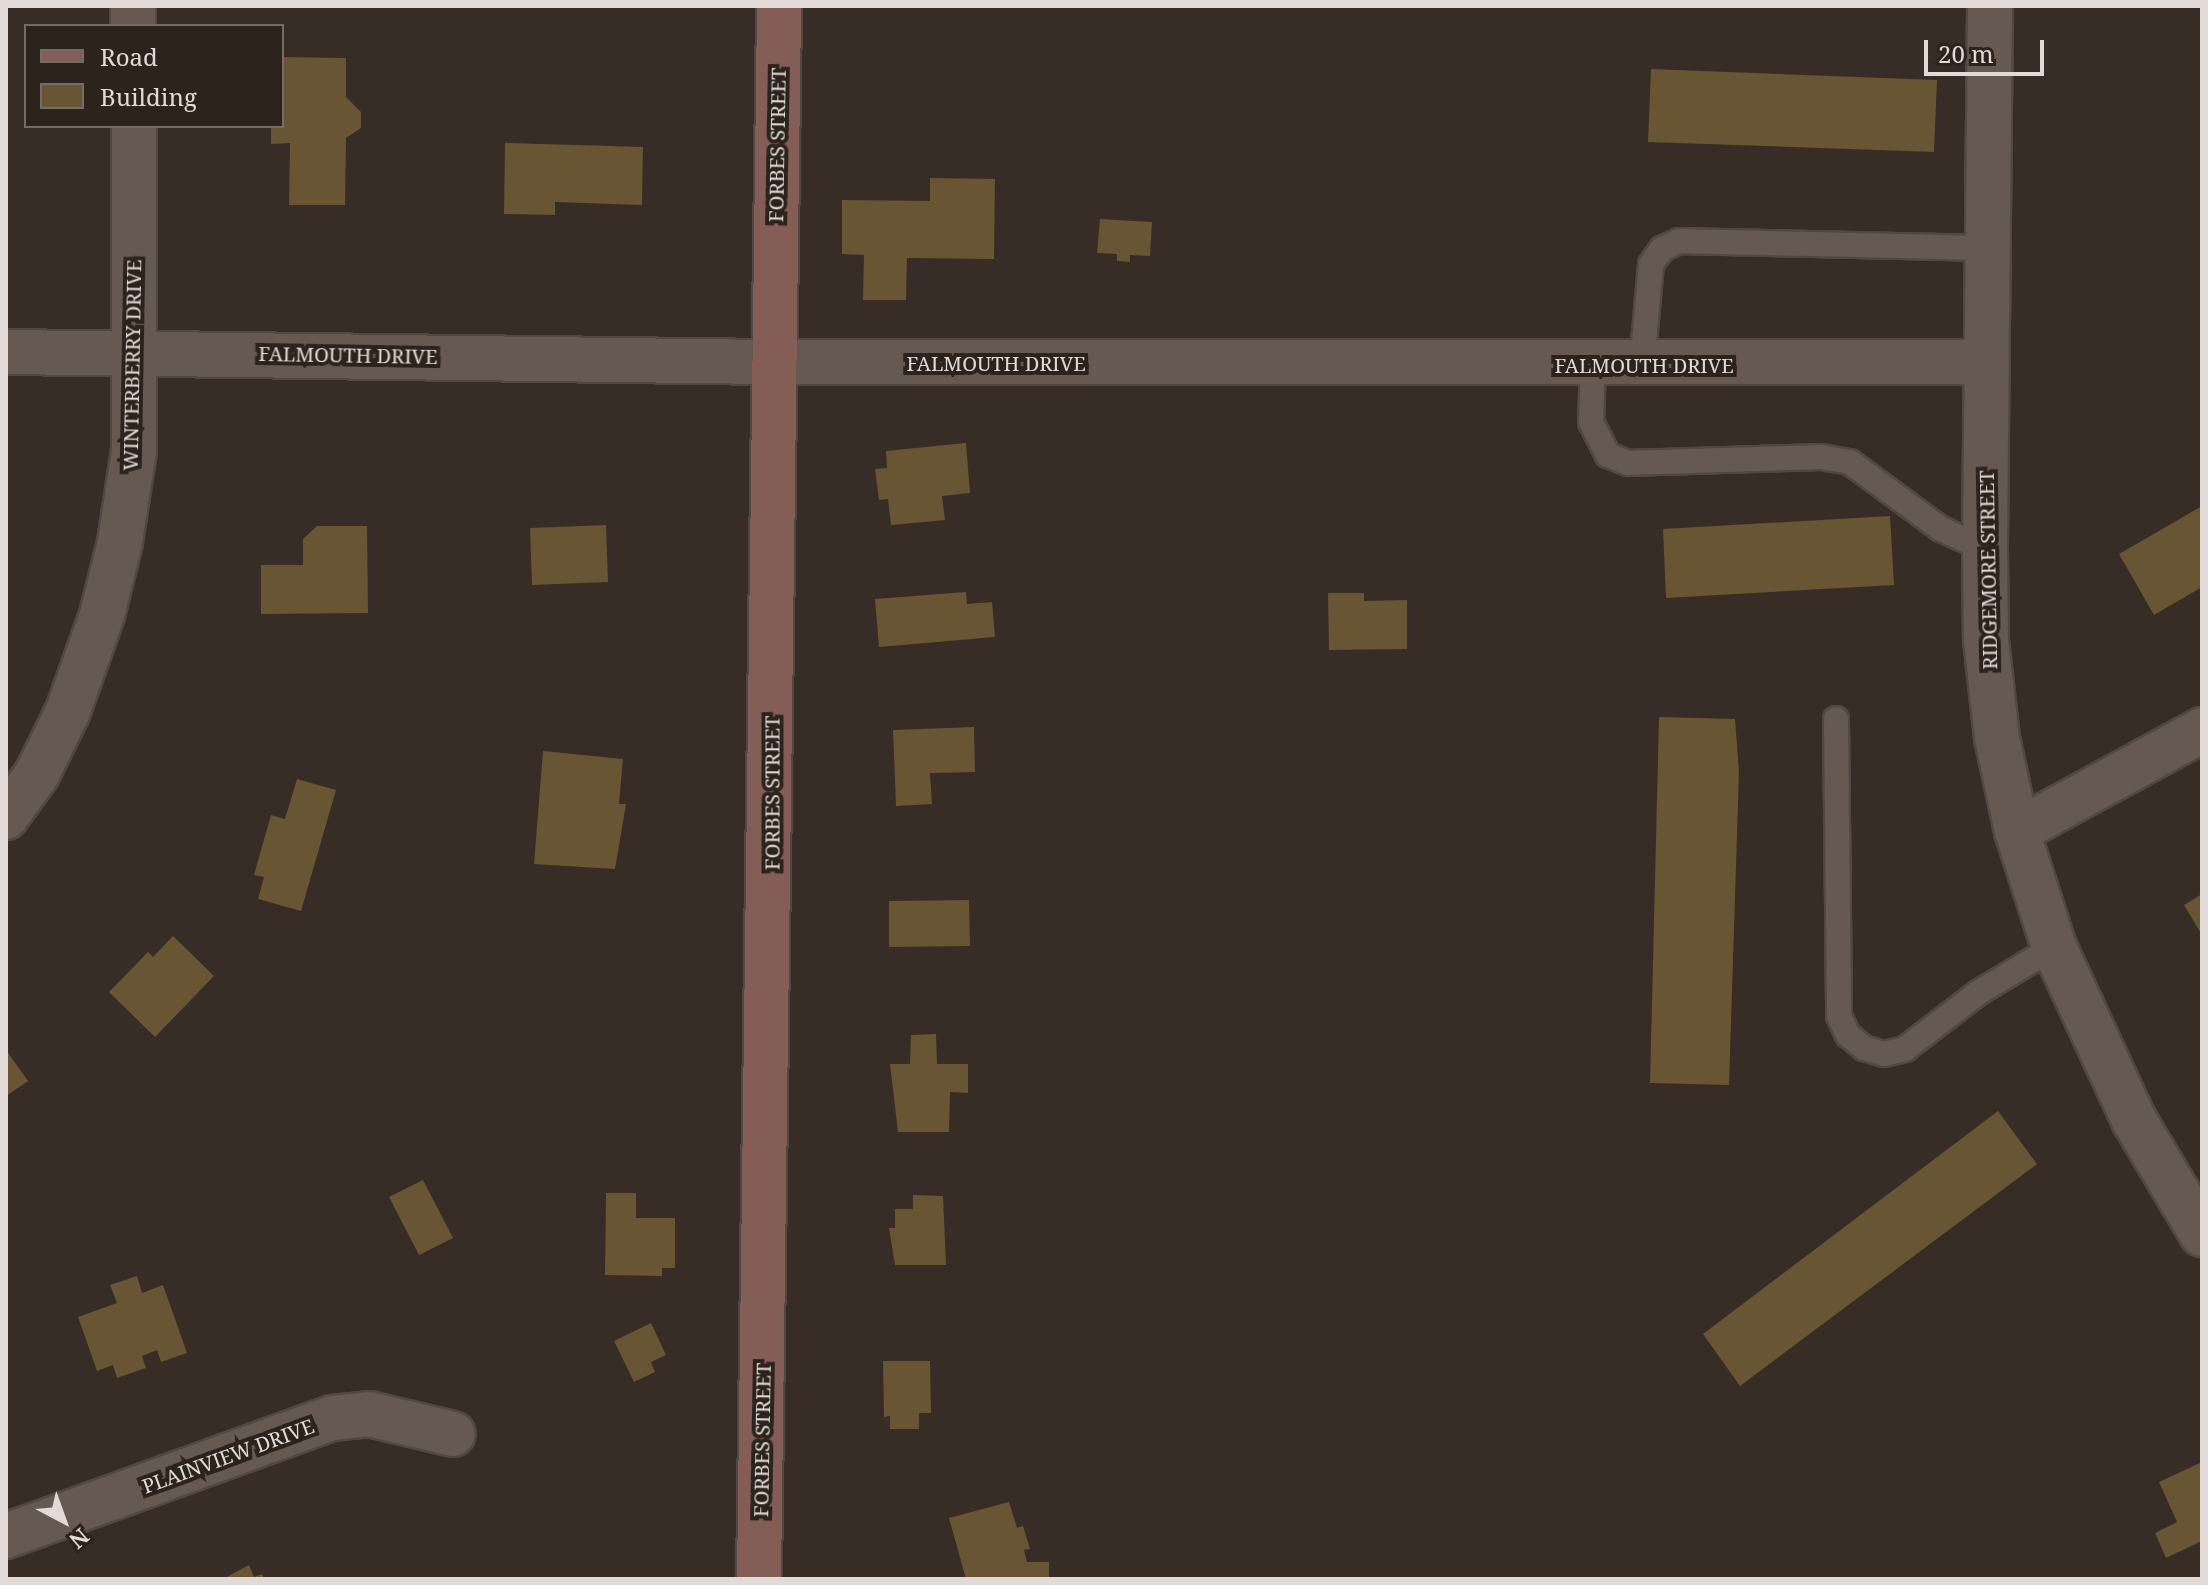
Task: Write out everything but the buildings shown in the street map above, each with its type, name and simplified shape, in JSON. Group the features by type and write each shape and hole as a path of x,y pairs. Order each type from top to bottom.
{"street":[{"name":"FORBES STREET","path":"759,1579 768,1160 779,6"},
{"name":"RIDGEMORE STREET","path":"1990,6 1985,549 1989,668 2017,831 2054,947 2134,1120 2202,1234"},
{"name":"WINTERBERRY DRIVE","path":"6,817 37,774 68,711 102,615 120,542 134,451 134,128"},
{"name":"FALMOUTH DRIVE","path":"6,352 774,362 1593,365 1986,362"},
{"path":"2017,831 2202,730"},
{"name":"PLAINVIEW DRIVE","path":"6,1536 332,1418 369,1414 453,1434"}],"lane":[{"path":"1642,365 1651,264 1662,249 1679,241 1986,248"},
{"path":"1593,365 1591,422 1608,455 1628,463 1821,457 1850,462 1941,529 1985,549"},
{"path":"1836,719 1839,1016 1848,1035 1864,1048 1884,1054 1905,1049 1978,993 2054,947"}]}
